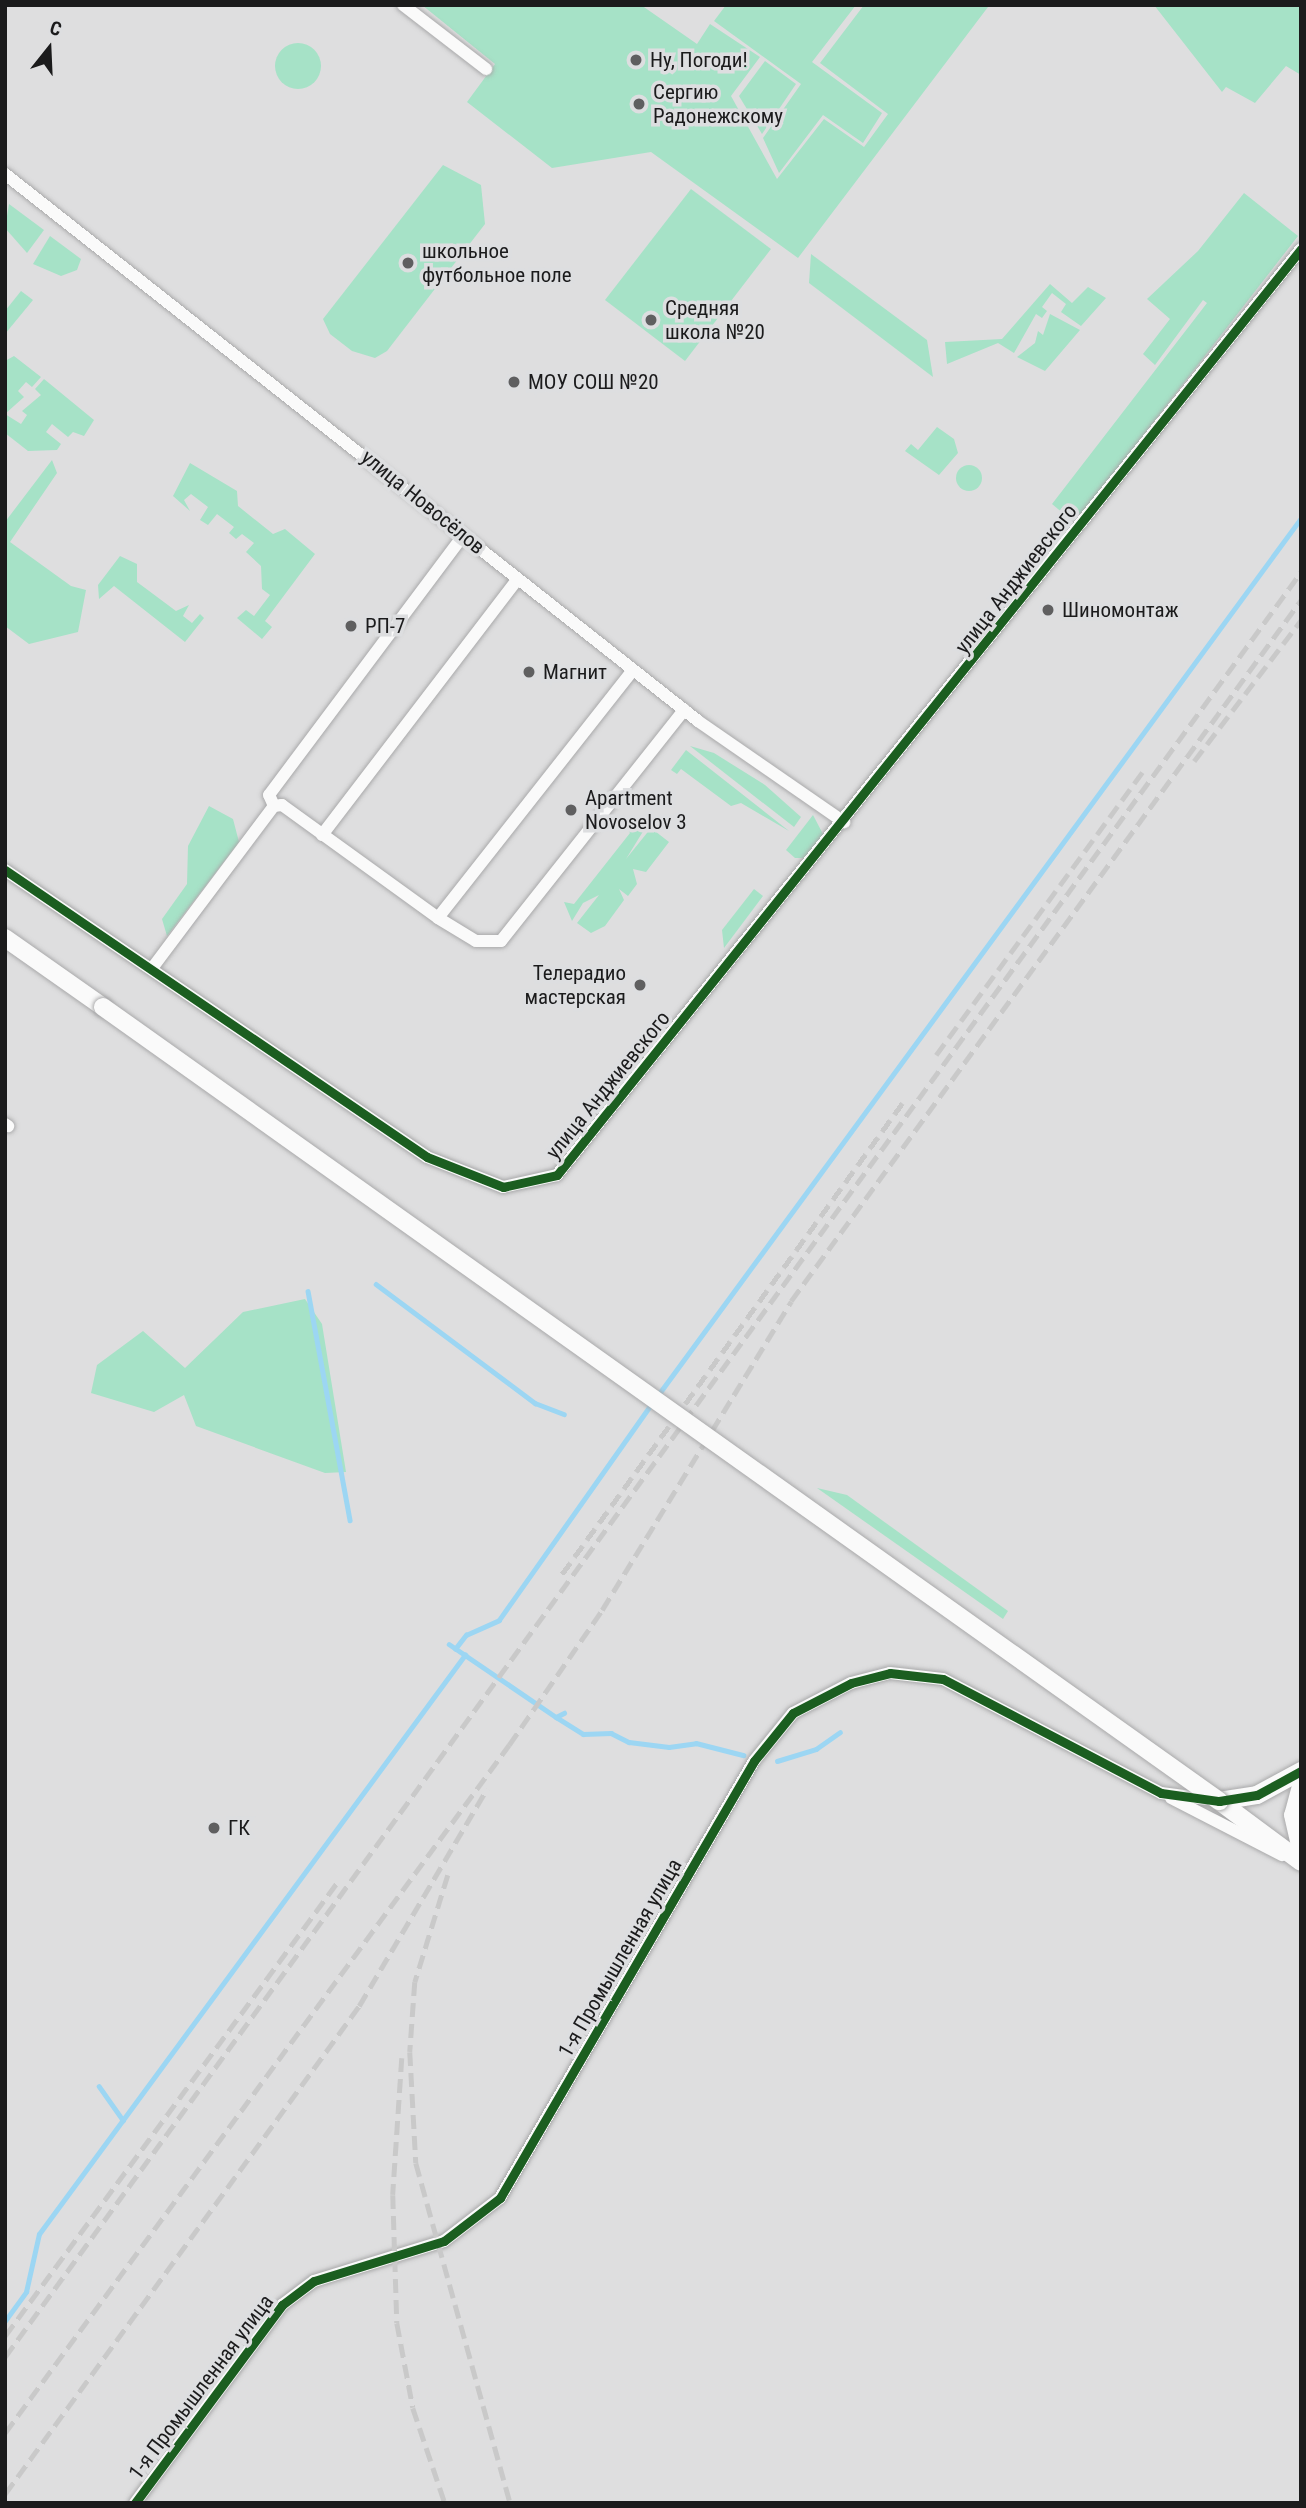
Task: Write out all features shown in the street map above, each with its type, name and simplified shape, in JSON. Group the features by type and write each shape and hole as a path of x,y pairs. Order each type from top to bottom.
{"street":[{"path":"403,5 486,69"},
{"name":"улица Новосёлов","path":"5,174 684,710 844,822"},
{"name":"улица Анджиевского","path":"5,870 153,967 427,1157 503,1187 537,1184 575,1158 1301,249"},
{"path":"274,806 269,795 463,536"},
{"path":"322,835 518,579"},
{"path":"438,918 633,670"},
{"path":"153,967 274,806 282,805 438,918 476,941 501,941 684,710"},
{"path":"5,938 1219,1801 1301,1864"},
{"name":"1-я Промышленная улица","path":"135,2503 282,2305 314,2281 444,2241 500,2198 754,1761 793,1713 851,1683 890,1673 943,1679 1161,1793 1219,1801"},
{"path":"1219,1801 1258,1795 1301,1771"},
{"path":"1301,1786 1293,1815 1301,1849"},
{"path":"1161,1793 1301,1864"}],"green space":[{"path":"422,5 641,5 697,44 710,24 760,57 731,96 777,179 824,119 864,147 888,114 820,63 864,5 988,7 798,258 651,152 552,168 467,102 495,64"},
{"path":"726,5 856,5 812,62 882,113 863,143 823,115 779,173 763,138 801,84 714,21"},
{"path":"1154,5 1301,5 1301,75 1286,66 1255,103 1226,87 1222,92"},
{"path":"298,43 314,50 321,66 314,82 298,89 282,82 275,66 282,50"},
{"path":"765,61 796,84 762,134 739,96"},
{"name":"школьное футбольное поле","path":"443,165 481,185 485,224 387,351 375,358 352,351 330,334 323,319"},
{"path":"691,189 771,249 685,361 605,300"},
{"path":"1244,193 1298,236 1086,509 1075,517 1064,514 1052,504 1207,303 1203,300 1155,365 1143,354 1170,319 1147,299 1198,251"},
{"path":"9,204 44,230 27,253 5,228"},
{"path":"50,236 81,259 77,270 61,276 33,264"},
{"path":"811,254 927,340 933,377 809,283"},
{"path":"1050,284 1072,303 1088,287 1106,298 1081,326 1061,312 1066,304 1052,293 1042,307 1047,311 1042,318 1036,314 1014,353 998,343 947,364 945,342 1002,339"},
{"path":"21,291 33,300 5,334 5,311"},
{"path":"1050,314 1080,330 1045,371 1017,357 1035,343 1038,331 1043,335"},
{"path":"14,356 41,377 32,387 26,382 18,391 24,397 5,414 5,361"},
{"path":"44,379 94,420 84,436 73,432 68,437 52,424 46,432 61,444 57,450 28,451 5,433 5,414 21,424 27,415 22,411 41,395 35,389"},
{"path":"937,427 954,439 958,453 939,475 905,451 911,444 918,450"},
{"path":"52,460 57,473 10,542 71,586 86,590 78,632 29,644 5,626 5,522"},
{"path":"190,463 237,491 238,506 273,534 285,529 315,554 265,621 272,627 262,639 237,618 246,610 254,616 270,595 262,589 261,566 246,552 254,543 242,534 236,539 229,533 234,527 217,514 208,525 200,520 208,507 191,494 184,500 190,511 173,496"},
{"path":"969,465 978,469 982,478 978,487 969,491 960,487 956,478 960,469"},
{"path":"120,556 137,564 137,582 176,611 189,605 183,616 192,623 200,614 204,618 185,642 114,586 99,599 98,585"},
{"path":"690,746 714,753 765,785 801,817 794,827"},
{"path":"686,750 789,831 741,803 731,806 681,769 677,774 671,770"},
{"path":"209,806 233,819 239,842 167,936 162,919 187,884 188,846"},
{"path":"813,815 824,836 806,858 795,858 786,850"},
{"path":"640,819 647,825 626,859 651,828 669,842 646,872 633,869 637,884 628,896 619,889 624,900 605,926 591,933 577,923 599,895 583,903 572,921 564,902 574,904 630,833 625,825"},
{"path":"754,889 763,896 724,948 722,930"},
{"path":"305,1299 322,1324 346,1472 325,1473 196,1426 184,1395 154,1412 91,1393 97,1365 143,1331 185,1368 243,1312"},
{"path":"817,1488 847,1495 1008,1611 1003,1619"}],"waterway":[{"path":"658,1395 1301,518"},
{"path":"376,1284 535,1403 564,1414"},
{"path":"308,1291 350,1520"},
{"path":"455,1649 466,1635 499,1620 653,1402"},
{"path":"449,1644 556,1717 564,1713"},
{"path":"5,2321 26,2292 39,2234 465,1655"},
{"path":"556,1717 583,1734 611,1733 629,1742 669,1747 696,1743 743,1755"},
{"path":"777,1761 816,1749 840,1732"},
{"path":"99,2086 123,2120"}],"railway":[{"path":"5,2357 1301,572"},
{"path":"5,2433 509,1745 602,1610 791,1301 1301,600"},
{"path":"1194,761 1301,620"},
{"path":"936,1055 1142,772"},
{"path":"562,1574 906,1098"},
{"path":"5,2494 359,2006 487,1789"},
{"path":"448,1875 415,1982 410,2052 416,2163 510,2503"},
{"path":"5,2336 339,1880"},
{"path":"402,2058 393,2195 397,2323 413,2408 445,2503"}],"cycle path":[{"path":"5,870 427,1157 503,1187 557,1175 1301,249"},
{"path":"135,2503 282,2305 314,2281 444,2241 500,2198 754,1761 793,1713 851,1683 890,1673 943,1679 1161,1793 1219,1801 1257,1795 1301,1771"}],"place":[{"name":"Ну, Погоди!","path":"636,60"},
{"name":"Сергию Радонежскому","path":"639,104"},
{"name":"школьное футбольное поле","path":"408,263"},
{"name":"Средняя школа №20","path":"651,320"},
{"name":"МОУ СОШ №20","path":"514,382"},
{"name":"Шиномонтаж","path":"1048,610"},
{"name":"РП-7","path":"351,626"},
{"name":"Магнит","path":"529,672"},
{"name":"Apartment Novoselov 3","path":"571,810"},
{"name":"Телерадио мастерская","path":"640,985"},
{"name":"ГК","path":"214,1828"}]}
